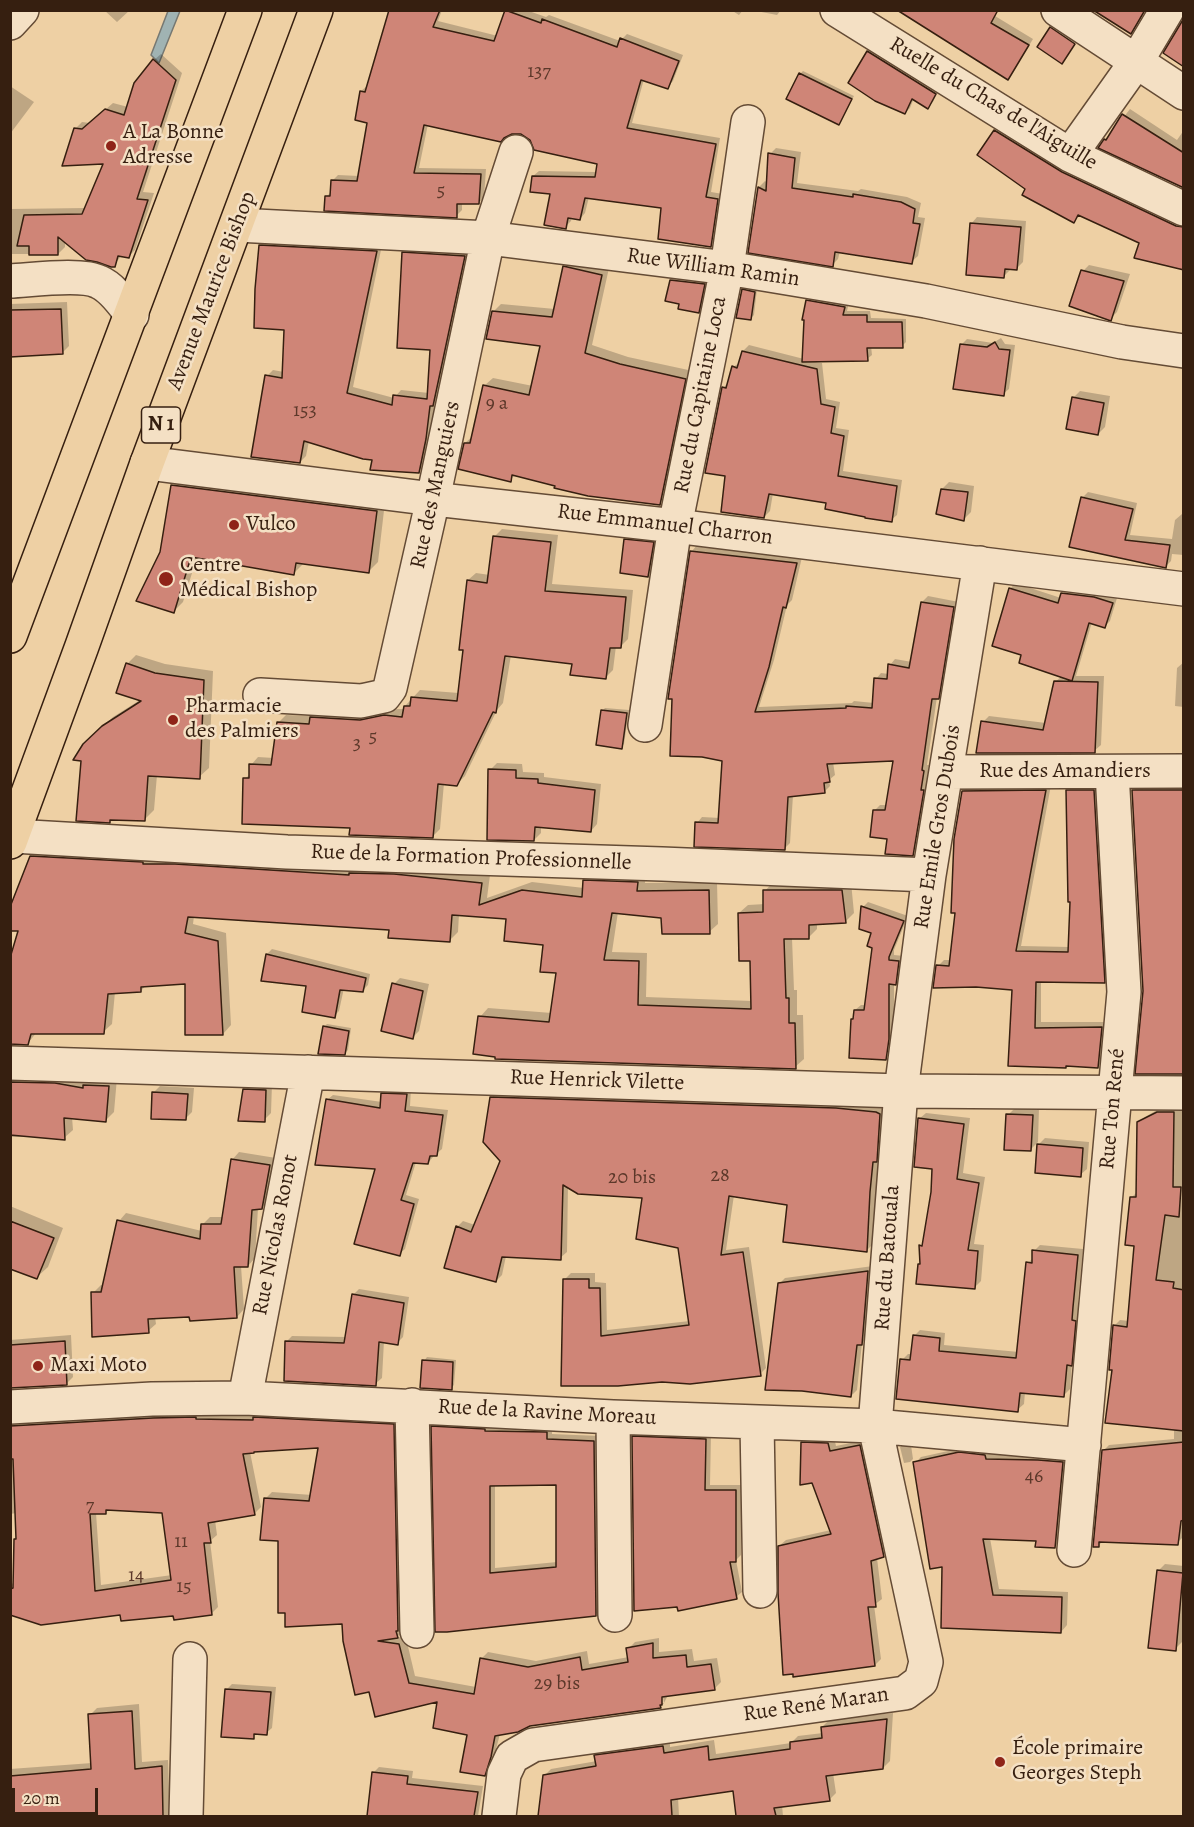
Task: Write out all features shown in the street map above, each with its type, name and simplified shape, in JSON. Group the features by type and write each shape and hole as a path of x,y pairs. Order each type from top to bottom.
{"main road":[{"path":"10,636 245,10"},
{"name":"Avenue Maurice Bishop","path":"12,839 147,463 316,10"}],"street":[{"path":"10,23 22,10"},
{"name":"Ruelle du Chas de l'Aiguille","path":"837,10 1070,155 1184,208"},
{"path":"1058,10 1184,93"},
{"path":"1070,155 1136,62 1167,10"},
{"name":"Rue du Capitaine Loca","path":"645,725 675,526 727,268 748,122"},
{"name":"Rue des Manguiers","path":"260,696 362,701 384,696 390,688 488,238 516,152"},
{"name":"Rue William Ramin","path":"237,225 488,238 727,268 926,301 1122,342 1184,351"},
{"path":"10,281 85,278 99,282 112,291 132,315"},
{"name":"Rue Emmanuel Charron","path":"147,463 1184,589"},
{"name":"Rue Emile Gros Dubois","path":"901,1091 929,875 980,563"},
{"name":"Rue des Amandiers","path":"946,772 1184,771"},
{"name":"Rue Ton René","path":"1074,1550 1124,992 1112,772"},
{"name":"Rue de la Formation Professionnelle","path":"12,839 287,852 929,875"},
{"name":"Rue Henrick Vilette","path":"10,1063 901,1091 1184,1093"},
{"name":"Rue Nicolas Ronot","path":"245,1398 308,1072"},
{"name":"Rue du Batouala","path":"875,1426 901,1091"},
{"name":"Rue de la Ravine Moreau","path":"10,1407 152,1399 245,1398 613,1417 875,1426 1084,1445"},
{"path":"412,1406 417,1631"},
{"path":"613,1417 615,1615"},
{"path":"757,1423 760,1591"},
{"name":"Rue René Maran","path":"499,1816 504,1774 512,1757 532,1746 906,1693 921,1681 926,1662 875,1426"},
{"path":"186,1816 190,1659"}],"shaded area":[{"path":"168,11 180,11 159,63 151,55"}],"building":[{"path":"389,10 440,10 433,27 494,41 505,10 541,23 542,19 617,47 620,38 679,61 668,89 641,80 627,128 716,144 706,197 718,199 711,247 658,239 661,208 585,198 580,220 568,218 566,229 544,225 550,194 530,192 532,176 595,177 597,164 534,150 530,140 521,134 512,134 501,142 424,125 414,173 481,174 479,204 457,204 457,218 324,211 325,196 330,196 331,180 357,181 367,123 355,120 360,91 365,92"},
{"path":"897,10 998,10 991,23 1029,45 1008,80"},
{"path":"1093,10 1145,10 1131,34"},
{"path":"1184,18 1184,67 1163,53"},
{"path":"1050,27 1075,44 1062,64 1037,47"},
{"path":"867,51 936,94 928,109 912,99 905,114 875,101 848,83"},
{"path":"153,59 176,80 137,199 148,200 129,258 118,256 115,267 86,260 58,237 58,255 29,255 29,246 17,246 24,215 82,214 103,164 62,166 74,128 82,129 105,109 124,115 134,83"},
{"path":"799,73 852,99 839,125 786,99"},
{"path":"1122,114 1184,153 1184,188 1098,148 1104,139 1106,140"},
{"path":"994,130 1062,172 1176,226 1184,227 1184,270 1134,258 1139,243 1078,215 1074,223 1022,195 1025,189 977,155"},
{"path":"768,153 795,158 792,188 853,197 853,194 901,202 915,209 913,223 920,224 912,264 835,252 833,267 748,253 758,187 766,191"},
{"path":"970,223 1021,227 1017,270 1005,269 1004,278 966,275"},
{"path":"259,245 377,251 347,393 392,405 393,395 427,399 430,350 397,348 402,252 465,256 433,406 430,406 419,473 370,470 372,460 304,441 300,463 251,457 265,375 282,378 284,330 254,328"},
{"path":"563,266 602,275 585,353 620,364 686,379 660,505 588,496 512,475 511,482 458,469 464,443 470,443 483,385 529,395 540,346 486,339 492,311 552,317"},
{"path":"1081,270 1124,281 1111,321 1069,306"},
{"path":"670,280 705,284 699,313 678,309 679,304 665,301"},
{"path":"742,289 755,292 751,320 736,318"},
{"path":"806,300 845,307 843,315 867,315 867,322 902,322 903,348 867,348 868,361 802,362 804,320 802,320"},
{"path":"61,309 63,354 10,357 10,310"},
{"path":"995,342 999,349 1010,350 1004,396 953,389 960,344 987,347"},
{"path":"742,351 817,369 821,404 835,407 831,433 844,436 838,476 897,486 892,522 825,509 826,503 769,494 764,518 721,512 725,476 705,473 722,387 726,388 732,366 737,368"},
{"path":"1072,397 1104,403 1098,435 1066,429"},
{"path":"171,485 377,511 369,573 296,563 294,575 191,557 174,613 136,601 160,552"},
{"path":"941,489 968,492 964,521 936,514"},
{"path":"1081,497 1133,509 1125,540 1170,545 1166,568 1069,547"},
{"path":"493,536 551,542 545,591 626,597 621,648 610,648 606,679 570,675 572,664 505,656 496,713 493,712 457,786 438,784 433,838 349,835 350,828 242,824 243,778 249,778 249,764 271,765 277,722 309,724 310,717 360,720 384,715 402,717 404,706 410,706 411,697 457,701 463,650 459,650 467,580 487,583"},
{"path":"624,539 654,542 648,577 620,573"},
{"path":"690,551 797,563 755,712 846,708 846,706 872,708 874,678 887,679 888,664 909,668 921,602 954,607 939,699 932,699 922,770 924,771 921,790 924,790 913,856 885,854 887,839 870,837 873,810 885,810 893,761 827,764 830,782 824,783 825,793 788,797 785,850 694,847 695,822 718,823 722,761 702,757 670,756 672,699 668,699"},
{"path":"1009,588 1058,603 1061,593 1094,597 1113,603 1105,628 1089,623 1072,681 1019,663 1021,655 992,646"},
{"name":"Pharmacie des Palmiers","path":"126,663 155,673 204,680 200,779 148,776 145,821 110,820 110,823 76,821 81,761 73,760 83,744 102,726 141,701 116,693"},
{"path":"1054,681 1098,682 1095,753 976,753 981,721 1043,730"},
{"path":"601,710 627,713 622,749 596,745"},
{"path":"488,769 516,770 516,778 538,779 538,783 595,790 591,832 535,827 534,841 487,840"},
{"path":"1046,790 1016,951 1068,952 1070,902 1068,902 1066,790 1094,790 1105,983 1036,982 1035,1028 1102,1027 1098,1068 1008,1066 1012,990 976,987 933,988 936,965 949,966 955,913 951,913 954,839 962,791"},
{"path":"1132,790 1184,790 1184,1074 1135,1074 1143,991"},
{"path":"30,856 349,875 349,873 394,874 482,883 479,905 522,890 582,897 583,880 638,882 637,891 709,890 710,934 662,934 661,918 612,913 604,960 639,961 638,1005 751,1009 750,961 739,961 738,913 763,912 763,890 842,890 846,923 809,925 809,939 784,939 786,998 789,998 789,1023 795,1023 796,1069 495,1059 495,1057 473,1054 478,1016 549,1022 556,973 540,972 543,945 504,941 506,919 452,915 450,942 388,938 389,930 188,917 185,933 218,941 223,1035 185,1035 185,984 141,987 141,992 108,994 104,1034 31,1034 28,1045 10,1044 10,958 18,931 10,931 10,907"},
{"path":"861,906 904,921 889,957 889,960 899,961 896,985 889,984 889,1039 886,1060 849,1058 851,1019 853,1019 854,1010 864,1010 872,948 867,946 871,933 859,929"},
{"path":"266,954 366,978 363,992 340,990 335,1018 302,1012 306,986 261,981"},
{"path":"392,983 423,991 413,1039 381,1031"},
{"path":"323,1026 349,1031 345,1055 318,1054"},
{"path":"10,1082 55,1083 83,1088 83,1085 109,1086 106,1122 64,1118 65,1140 10,1135"},
{"path":"243,1089 266,1090 265,1122 238,1121"},
{"path":"152,1092 188,1094 186,1120 151,1119"},
{"path":"381,1093 407,1094 405,1111 443,1115 437,1156 430,1156 428,1164 413,1163 401,1200 414,1204 400,1256 354,1244 375,1169 315,1165 326,1099 380,1108"},
{"path":"490,1097 836,1108 876,1112 880,1114 877,1162 873,1162 867,1252 783,1242 787,1205 729,1196 721,1255 743,1252 761,1376 690,1384 662,1382 618,1386 561,1386 563,1279 589,1279 589,1288 600,1288 601,1336 689,1325 678,1248 636,1239 642,1198 578,1194 563,1185 561,1260 502,1257 496,1282 444,1268 456,1226 471,1232 500,1161 483,1142"},
{"path":"1157,1112 1174,1112 1173,1187 1181,1187 1179,1217 1165,1215 1156,1280 1174,1282 1173,1288 1184,1290 1184,1431 1105,1423 1112,1370 1109,1370 1113,1325 1127,1327 1134,1246 1125,1245 1130,1197 1136,1197 1137,1122"},
{"path":"1006,1114 1033,1115 1031,1151 1004,1150"},
{"path":"918,1118 964,1124 957,1179 979,1183 968,1250 978,1251 975,1289 916,1284 918,1264 920,1264 919,1245 922,1246 931,1192 932,1169 914,1167"},
{"path":"1037,1144 1083,1148 1081,1177 1035,1173"},
{"path":"231,1159 270,1165 262,1209 252,1210 248,1267 234,1267 237,1318 190,1321 189,1317 148,1319 149,1333 92,1337 91,1292 101,1292 117,1220 200,1239 201,1224 221,1224"},
{"path":"10,1221 54,1238 37,1279 10,1269"},
{"path":"1032,1250 1078,1255 1072,1320 1076,1321 1072,1366 1067,1365 1064,1397 1020,1393 1018,1412 896,1399 900,1359 910,1360 913,1335 940,1338 939,1351 1016,1358 1026,1262 1032,1263"},
{"path":"868,1271 862,1345 857,1345 851,1397 802,1391 765,1390 778,1283"},
{"path":"352,1294 404,1303 398,1345 379,1342 376,1386 284,1381 285,1341 344,1343"},
{"name":"Maxi Moto","path":"65,1341 67,1385 10,1388 10,1345"},
{"path":"422,1360 453,1362 452,1390 420,1388"},
{"path":"196,1417 196,1419 253,1420 253,1417 394,1424 398,1631 396,1631 398,1638 378,1641 399,1644 409,1683 474,1694 480,1658 528,1667 580,1657 582,1670 628,1662 626,1648 653,1643 653,1658 686,1655 687,1667 711,1664 715,1690 662,1697 661,1708 530,1726 518,1732 495,1736 485,1776 460,1772 467,1735 433,1728 437,1702 375,1717 369,1692 355,1695 343,1641 342,1624 285,1627 285,1613 278,1613 278,1541 260,1540 264,1498 309,1501 318,1448 243,1454 255,1515 208,1523 211,1543 204,1543 212,1615 174,1620 173,1616 121,1621 120,1615 41,1625 10,1615 10,1589 13,1588 14,1539 16,1539 10,1426","holes":["106,1510 162,1513 171,1580 95,1591 90,1514 106,1514"]},
{"path":"431,1426 485,1429 485,1431 547,1432 547,1439 594,1441 596,1616 435,1632","holes":["556,1485 556,1567 490,1573 490,1486"]},
{"path":"632,1436 706,1439 705,1490 736,1490 736,1562 730,1562 737,1599 678,1611 677,1607 634,1611"},
{"path":"801,1442 828,1443 830,1451 860,1445 884,1557 871,1561 876,1607 868,1607 875,1666 793,1677 793,1674 783,1675 778,1593 778,1546 831,1534 812,1483 800,1485"},
{"path":"1184,1442 1184,1520 1181,1521 1178,1545 1099,1542 1099,1547 1093,1547 1102,1450"},
{"path":"959,1452 985,1455 986,1459 1063,1462 1055,1548 1035,1547 1036,1541 983,1539 993,1595 1062,1597 1061,1633 941,1628 942,1567 930,1569 913,1462"},
{"path":"1157,1570 1183,1573 1176,1651 1148,1648"},
{"path":"225,1689 271,1692 267,1735 254,1734 254,1739 221,1737"},
{"path":"132,1711 135,1769 162,1766 163,1816 10,1816 10,1776 91,1769 88,1714"},
{"path":"887,1719 883,1769 826,1776 830,1801 774,1808 776,1816 736,1816 733,1791 671,1800 672,1816 538,1816 543,1775 596,1766 594,1755 663,1746 664,1753 708,1746 709,1760 790,1749 790,1742 822,1738 821,1727"},
{"path":"372,1772 408,1776 407,1784 478,1792 474,1816 367,1816"}],"place":[{"name":"A La Bonne Adresse","path":"111,146"},
{"name":"Vulco","path":"234,525"},
{"name":"Centre Médical Bishop","path":"166,579"},
{"name":"Pharmacie des Palmiers","path":"173,720"},
{"name":"Maxi Moto","path":"38,1366"},
{"name":"École primaire Georges Steph","path":"1000,1762"}]}
